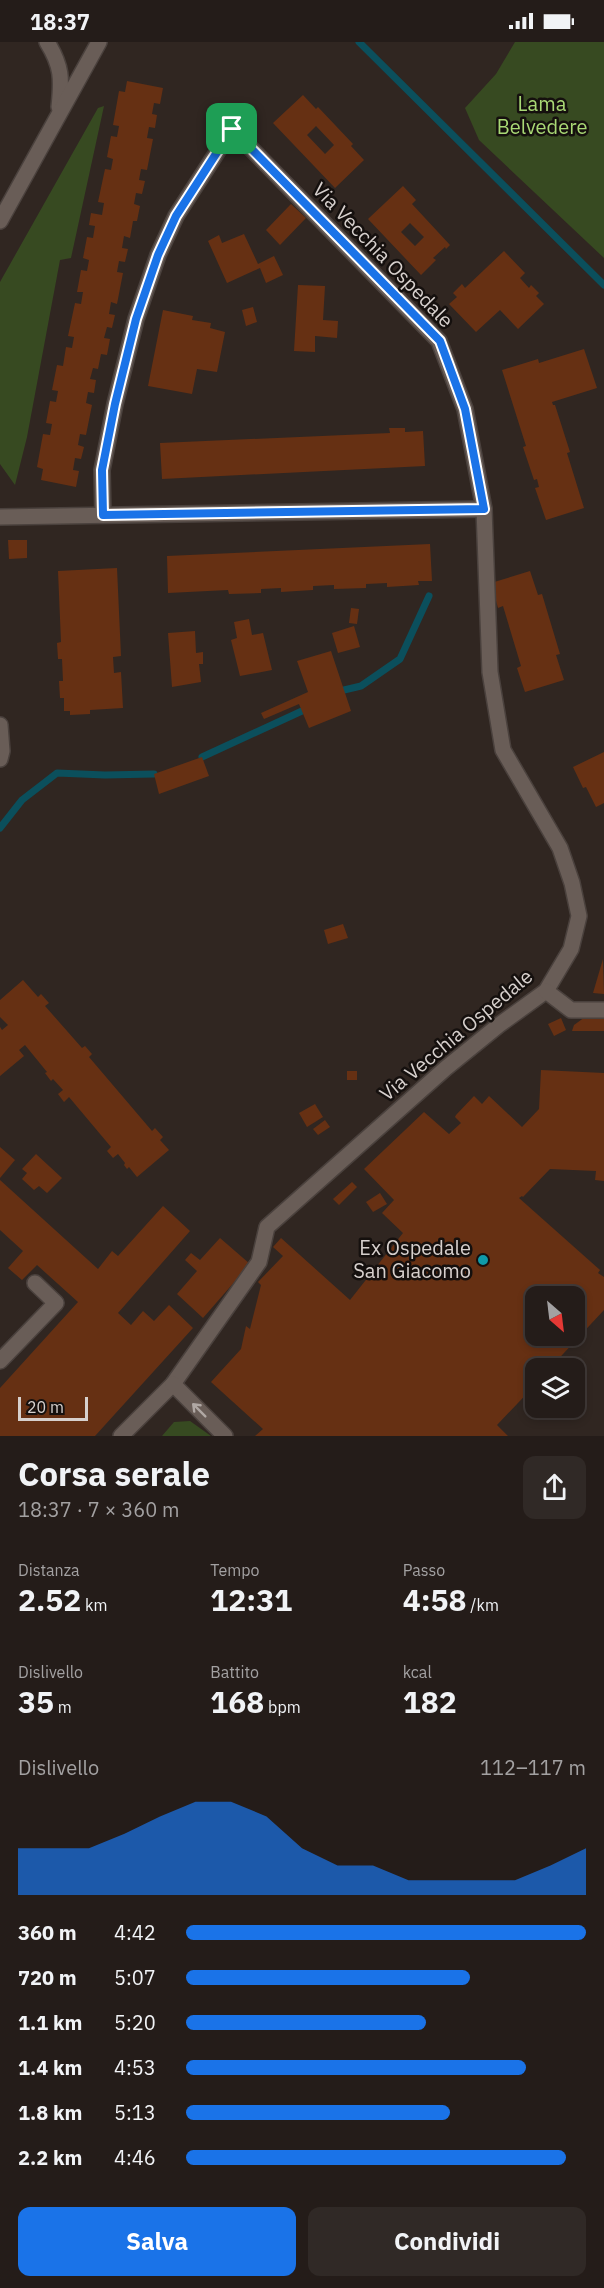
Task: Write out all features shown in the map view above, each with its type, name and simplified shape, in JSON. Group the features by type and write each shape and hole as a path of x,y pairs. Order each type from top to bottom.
{"street":[{"path":"47,42 58,59 61,88 58,117"},
{"path":"0,221 99,42"},
{"name":"Via Vecchia Ospedale","path":"103,515 102,470 115,404 136,319 158,255 176,216 232,129 440,341 465,409 484,509 490,672 503,750 560,849 572,883 579,916 571,949 546,991 446,1068 267,1227 259,1262 173,1384"},
{"path":"0,517 484,509"},
{"path":"0,725 2,751 0,759"},
{"path":"546,991 571,1010 604,1010"},
{"path":"0,1361 56,1303 35,1283"},
{"path":"121,1436 173,1384 225,1436"}],"green space":[{"name":"Lama Belvedere","path":"515,42 604,42 604,258 479,140 465,108 496,74"},
{"path":"104,106 71,258 60,260 27,437 15,485 0,464 0,282 98,108"},
{"path":"190,1421 211,1436 162,1436 174,1422"}],"building":[{"path":"127,81 163,88 160,104 154,103 152,114 157,115 155,128 149,127 147,138 153,139 147,170 141,169 139,180 145,181 142,194 136,193 134,204 140,206 137,221 133,221 130,238 124,236 122,248 128,249 125,262 119,261 117,272 123,273 117,304 111,302 109,314 115,315 112,328 107,327 104,338 110,339 107,355 101,354 98,369 93,368 90,379 96,380 94,393 88,392 86,403 92,405 86,435 80,434 78,445 84,447 81,459 75,458 73,470 79,471 76,487 41,480 43,469 37,467 43,434 50,435 52,424 46,423 50,401 56,402 58,391 52,390 57,365 63,366 66,347 72,348 74,337 68,336 75,303 81,304 83,292 77,292 81,270 87,271 89,260 83,258 87,237 93,238 95,226 89,225 91,213 102,215 104,203 98,202 105,169 111,170 113,159 107,157 111,136 117,137 119,126 113,125 119,91 125,92"},
{"path":"303,95 316,109 318,107 353,144 351,146 364,160 335,188 273,123","holes":["316,126 334,145 325,154 307,135"]},
{"path":"403,186 416,200 412,204 450,245 433,258 436,260 421,275 368,219","holes":["410,223 424,237 415,246 401,232"]},
{"path":"291,204 306,218 280,245 266,230"},
{"path":"244,234 258,264 274,256 283,275 266,283 260,268 227,283 208,241 219,235 222,243"},
{"path":"504,251 525,273 520,278 529,288 531,285 539,293 536,296 544,304 518,329 500,310 476,332 449,304 457,297 453,293 462,284 465,288"},
{"path":"298,285 325,286 323,320 338,321 337,338 315,336 315,352 294,351"},
{"path":"253,307 257,322 246,326 242,310"},
{"path":"163,310 193,316 192,320 211,323 210,328 225,332 217,372 197,369 192,394 148,386"},
{"path":"584,349 597,388 552,402 555,405 570,452 567,453 584,508 546,520 535,488 539,487 537,479 534,480 523,447 526,446 502,370 538,359 539,363"},
{"path":"389,428 405,428 405,432 423,431 425,466 162,479 160,443 390,433"},
{"path":"8,540 27,540 27,558 9,559"},
{"path":"430,544 432,581 418,581 419,585 387,587 387,583 366,584 366,588 334,589 334,585 313,586 313,590 281,592 281,588 261,589 261,593 229,594 228,590 168,593 167,556"},
{"path":"117,568 121,656 113,657 114,673 121,672 123,708 90,710 90,714 70,715 70,711 64,711 64,698 60,698 59,681 63,681 62,659 58,659 57,643 61,642 58,571"},
{"path":"530,571 538,595 542,594 560,654 556,655 564,680 525,692 517,668 521,666 503,606 498,608 491,583"},
{"path":"351,608 359,609 357,624 349,623"},
{"path":"249,619 252,635 263,633 272,670 240,676 231,640 237,638 234,622"},
{"path":"354,626 360,647 338,653 332,633"},
{"path":"195,631 196,653 203,652 203,664 199,664 201,682 172,687 168,633"},
{"path":"331,651 351,711 309,728 299,704 264,719 261,713 308,692 297,661"},
{"path":"604,752 604,803 596,807 573,767"},
{"path":"202,757 209,776 159,794 154,774"},
{"path":"343,924 348,938 328,944 324,930"},
{"path":"603,959 604,994 593,993"},
{"path":"23,980 38,997 41,994 49,1003 45,1006 82,1048 85,1046 92,1054 89,1057 152,1131 155,1128 163,1137 160,1140 169,1150 137,1177 129,1167 127,1169 118,1154 113,1158 107,1151 111,1147 69,1097 64,1102 58,1094 63,1090 53,1079 51,1081 45,1073 47,1072 25,1045 19,1050 24,1056 0,1076 0,1027 2,1030 8,1025 0,1017 0,1000"},
{"path":"604,1016 604,1031 572,1031 574,1025 585,1017"},
{"path":"561,1018 566,1030 554,1036 548,1024"},
{"name":"Ex Ospedale San Giacomo","path":"541,1070 604,1073 604,1181 595,1180 596,1171 550,1169 523,1197 519,1198 600,1270 598,1273 604,1277 604,1310 585,1330 585,1286 525,1286 525,1346 570,1346 559,1358 525,1358 525,1396 497,1425 508,1436 255,1436 263,1429 211,1382 241,1349 246,1326 250,1329 261,1285 258,1282 283,1256 273,1247 281,1238 350,1300 403,1233 382,1213 394,1200 364,1169 424,1112 449,1134 461,1123 455,1117 456,1115 474,1096 482,1104 489,1096 522,1127 539,1109"},
{"path":"347,1071 357,1071 357,1080 347,1080"},
{"path":"315,1104 323,1117 307,1127 299,1113"},
{"path":"325,1120 330,1127 318,1135 313,1129"},
{"path":"0,1147 15,1160 0,1178"},
{"path":"36,1154 62,1178 47,1193 39,1186 34,1190 22,1179 27,1173 22,1169"},
{"path":"0,1180 98,1269 112,1251 118,1256 163,1206 190,1231 118,1313 131,1325 143,1311 154,1321 169,1305 193,1328 95,1436 0,1436 0,1388 78,1302 37,1265 22,1280 8,1268 23,1251 0,1230"},
{"path":"352,1182 357,1187 339,1205 333,1199"},
{"path":"380,1193 387,1204 373,1212 366,1202"},
{"path":"220,1238 250,1264 203,1318 177,1294 197,1271 185,1260 191,1253 200,1260"}],"waterway":[{"path":"359,42 604,285"},
{"path":"344,690 361,686 400,659 429,596"},
{"path":"202,757 302,711"},
{"path":"0,828 22,800 57,773 154,774"}],"place":[{"name":"Ex Ospedale San Giacomo","path":"483,1260"}],"route":[{"path":"232,129 440,341 465,409 484,509 103,515 102,470 115,404 136,319 158,255 176,216 232,129"}]}
